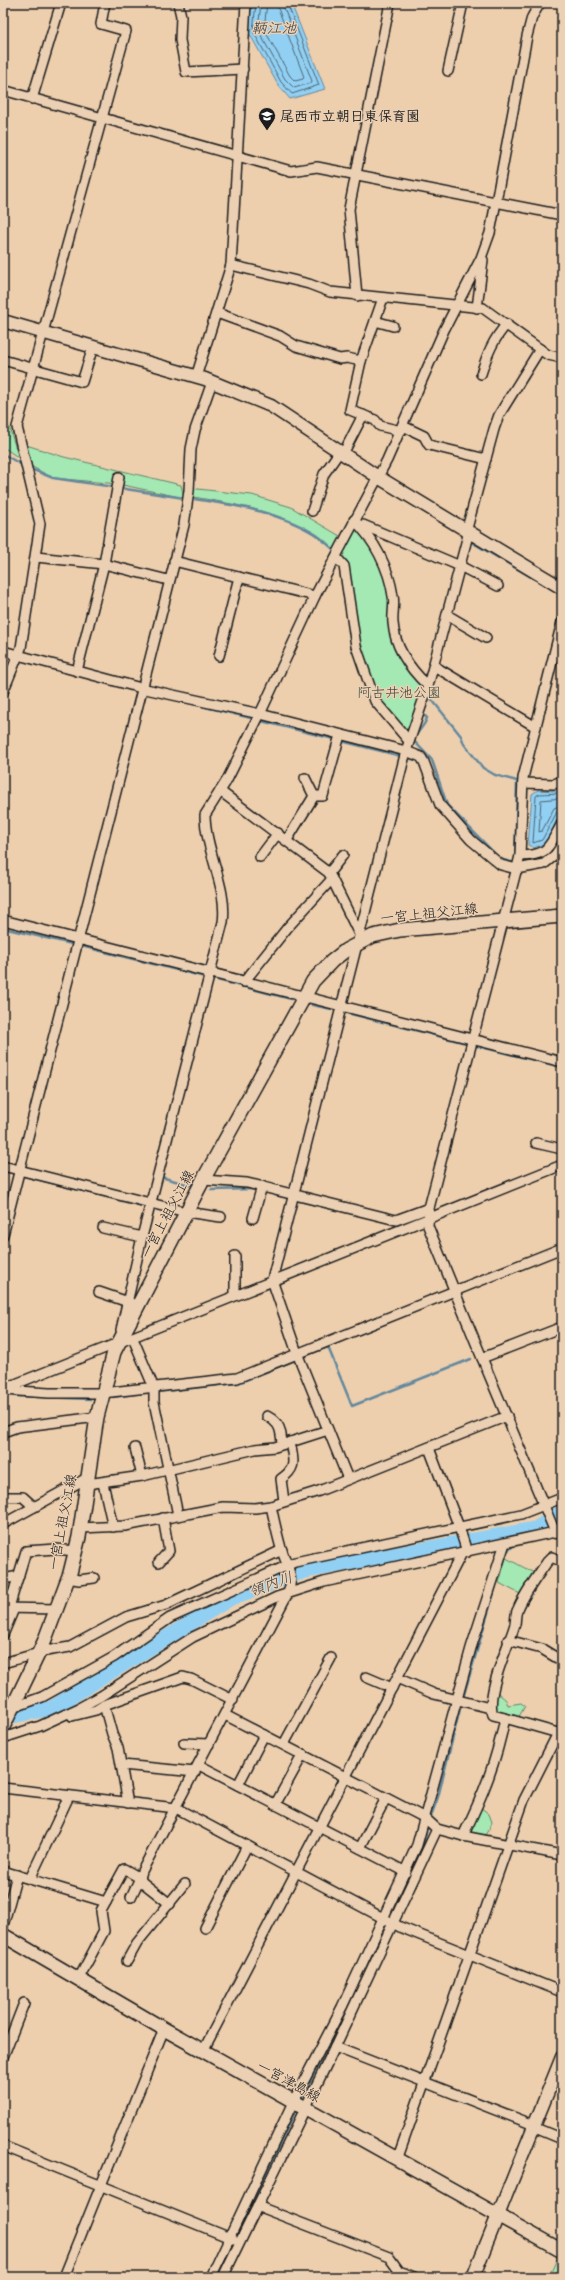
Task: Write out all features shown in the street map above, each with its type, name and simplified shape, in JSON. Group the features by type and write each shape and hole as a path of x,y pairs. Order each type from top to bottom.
{"main road":[{"name":"一宮上祖父江線","path":"3,1727 8,1710 37,1655 58,1609 68,1578 80,1528 102,1392 132,1303 186,1212 313,981 332,961 358,939 400,930 562,916"},
{"name":"一宮津島線","path":"3,1935 78,1980 298,2105 562,2252"}],"street":[{"path":"32,99 60,3"},
{"path":"3,692 21,648 40,524 17,427 42,332 104,119 126,31 100,24 105,3"},
{"path":"178,3 181,16 180,40 186,72 243,69"},
{"path":"196,377 231,265 246,3"},
{"path":"448,71 462,3"},
{"path":"477,308 484,250 496,202 527,36 532,17 540,3"},
{"path":"357,296 349,209 388,4"},
{"path":"3,90 291,171 317,167 562,215"},
{"path":"99,1292 132,1303 142,1237 225,912 212,858 205,815 220,791 260,714 315,596 378,477 402,428 444,330 484,250"},
{"path":"231,265 309,284 330,292 483,308 548,355 562,358"},
{"path":"382,298 361,361 350,410 375,420 380,426 402,428 424,436 430,445 486,459"},
{"path":"217,312 280,336 296,346 340,359 347,358 361,361"},
{"path":"3,321 212,382 271,406 378,477 466,532 562,588"},
{"path":"375,321 393,326"},
{"path":"481,374 497,334 507,324"},
{"path":"3,360 82,382 93,347"},
{"path":"348,1479 297,1353 272,1280 406,751 434,666 468,536 466,532 486,459 499,415 540,349"},
{"path":"3,1235 168,580 184,525 192,442 212,382"},
{"path":"312,511 324,474 341,452 363,415"},
{"path":"76,671 104,564 119,477"},
{"path":"354,520 460,566 498,586"},
{"path":"354,520 367,533 385,571 394,598 393,624 404,658 413,671 428,686"},
{"path":"36,557 104,564 168,580"},
{"path":"336,557 344,566 356,646 375,701 409,741"},
{"path":"174,561 315,596"},
{"path":"219,656 239,577"},
{"path":"447,615 486,638"},
{"path":"51,1721 101,1696 193,1636 290,1589 464,1550 505,1543 557,1529 545,1505 482,1358 428,1226 428,1218 429,1208 520,856 523,783 562,622"},
{"path":"3,651 141,688 260,714 406,751 421,758 433,781 440,805 471,840 501,865 517,869 544,864 555,855 562,845"},
{"path":"434,666 536,727"},
{"path":"314,796 323,796 340,735"},
{"path":"304,778 314,796"},
{"path":"523,783 554,784 562,781"},
{"path":"220,791 278,833 331,876 358,939"},
{"path":"287,840 314,796"},
{"path":"520,856 535,855 544,850 553,842 562,824"},
{"path":"260,856 278,833"},
{"path":"244,982 331,876 343,855"},
{"path":"3,920 562,1062"},
{"path":"536,1143 562,1149"},
{"path":"3,1390 235,1294 562,1165"},
{"path":"3,1166 186,1212 220,1217"},
{"path":"203,1180 247,1183 262,1186 396,1220 429,1208"},
{"path":"253,1218 262,1186"},
{"path":"103,1228 142,1237"},
{"path":"3,1390 102,1392 154,1388 237,1378 562,1248"},
{"path":"235,1256 235,1294"},
{"path":"482,1358 562,1327"},
{"path":"135,1343 154,1388 154,1402 178,1515"},
{"path":"267,1416 276,1421 281,1428 294,1466 290,1473 281,1479 284,1501"},
{"path":"80,1528 113,1527 223,1506 255,1508 271,1506 319,1491 507,1416"},
{"path":"3,1432 17,1427 97,1417"},
{"path":"3,1524 87,1481 103,1483 142,1476 286,1443 328,1430"},
{"path":"135,1448 142,1476"},
{"path":"203,2051 464,1550 460,1528 429,1448"},
{"path":"103,1483 113,1527"},
{"path":"3,1497 23,1496 34,1508"},
{"path":"8,1710 42,1697 77,1679 114,1657 170,1618 289,1566 326,1554 460,1528 521,1514 562,1498"},
{"path":"131,1897 142,1870 197,1769 290,1589 289,1566 282,1550 271,1506"},
{"path":"159,1562 169,1551 163,1518"},
{"path":"223,2277 257,2206 298,2105 418,1845 457,1700 505,1543"},
{"path":"8,1607 26,1551 56,1549 75,1551"},
{"path":"3,1663 37,1655 46,1651 70,1647 126,1617 166,1605 282,1550"},
{"path":"397,2160 510,1846 524,1800 560,1731 493,1715 490,1708 508,1640 515,1624 517,1610 547,1562 552,1557 562,1562"},
{"path":"3,1579 19,1576"},
{"path":"68,1578 79,1580 94,1578"},
{"path":"3,1590 8,1607 13,1611 3,1635"},
{"path":"8,1607 58,1609"},
{"path":"508,1640 542,1649 562,1661"},
{"path":"284,1744 331,1658"},
{"path":"3,1738 51,1721 96,1710 104,1705 183,1677 191,1678 233,1700"},
{"path":"366,1677 392,1688"},
{"path":"397,1678 434,1694 490,1708"},
{"path":"104,1705 122,1765 128,1803"},
{"path":"225,1715 284,1744 425,1818 437,1829 463,1836 562,1856"},
{"path":"463,1836 492,1772 505,1718"},
{"path":"238,1785 264,1735"},
{"path":"184,1743 209,1744"},
{"path":"275,1804 303,1754"},
{"path":"122,1765 197,1769 238,1785 406,1872"},
{"path":"3,1788 176,1808 394,1924 562,1992"},
{"path":"30,1879 69,1796"},
{"path":"360,1848 386,1798"},
{"path":"211,2277 229,2237 298,2105 335,2046 394,1924 437,1829"},
{"path":"205,1928 247,1846"},
{"path":"78,1980 104,1931 101,1911 124,1870 140,1878 142,1882 170,1904"},
{"path":"3,1871 106,1902"},
{"path":"3,1926 17,1875"},
{"path":"127,1961 138,1942 185,1884"},
{"path":"3,2057 7,2035 24,2003"},
{"path":"64,2277 100,2184 164,2029"},
{"path":"335,2046 534,2126 562,2139"},
{"path":"473,2277 562,2057"},
{"path":"3,2146 240,2241"},
{"path":"257,2206 389,2257 399,2271 414,2277"}],"green space":[{"path":"3,423 9,427 19,458 3,447"},
{"path":"20,443 64,457 181,485 184,498 118,484 53,478 25,463"},
{"name":"阿古井池公園","path":"189,488 252,495 291,507 345,539 354,520 385,571 397,643 428,686 409,741 380,709 356,646 338,553 306,529 292,522 278,516 233,504 188,496"},
{"path":"506,1558 536,1574 522,1595 499,1583"},
{"path":"497,1686 498,1693 506,1700 508,1705 521,1703 525,1706 517,1720 495,1713"},
{"path":"480,1807 489,1814 492,1822 485,1838 468,1835"},
{"path":"559,2254 562,2256 562,2277 549,2277"}],"water":[{"name":"鞆江池","path":"252,3 291,3 325,89 290,99 278,85 248,31"},
{"path":"562,789 562,813 556,821 550,836 545,843 534,848 528,845 532,794 538,790 555,791"}],"waterway":[{"path":"378,3 384,6"},
{"path":"3,454 22,465"},
{"path":"31,469 53,478 114,487"},
{"path":"119,488 184,498"},
{"path":"194,499 256,510 287,520 315,534 334,550"},
{"path":"473,543 562,595"},
{"path":"429,696 461,736 464,744 483,768 495,775 517,781 515,863 500,859 447,805 432,760 414,741 416,735 424,725 427,718 423,714 429,696"},
{"path":"168,698 251,718"},
{"path":"261,721 334,739"},
{"path":"341,741 401,756"},
{"path":"408,758 416,760"},
{"path":"3,928 72,944"},
{"path":"81,946 205,977"},
{"path":"213,979 291,999"},
{"path":"312,1005 337,1010"},
{"path":"347,1013 466,1043"},
{"path":"477,1046 562,1067"},
{"path":"3,1171 14,1173"},
{"path":"24,1176 147,1207"},
{"path":"161,1177 193,1186"},
{"path":"211,1190 253,1189"},
{"path":"275,1195 289,1198"},
{"path":"299,1201 401,1225"},
{"path":"303,1356 328,1347 352,1406 471,1359"},
{"path":"157,1392 238,1383 298,1359"},
{"path":"113,1397 150,1392"},
{"path":"15,1396 91,1399"},
{"name":"領内川","path":"3,1718 52,1708 231,1598 305,1571 535,1529 562,1512"},
{"path":"506,1552 512,1547"},
{"path":"463,1698 503,1562"},
{"path":"431,1816 438,1797 461,1705"},
{"path":"391,1916 422,1850 427,1829"},
{"path":"362,1975 387,1923"},
{"path":"302,2097 332,2037"},
{"path":"463,2102 524,2126"},
{"path":"237,2234 296,2109"},
{"path":"217,2277 233,2241"}],"place":[{"name":"尾西市立朝日東保育園","path":"267,131"}]}
